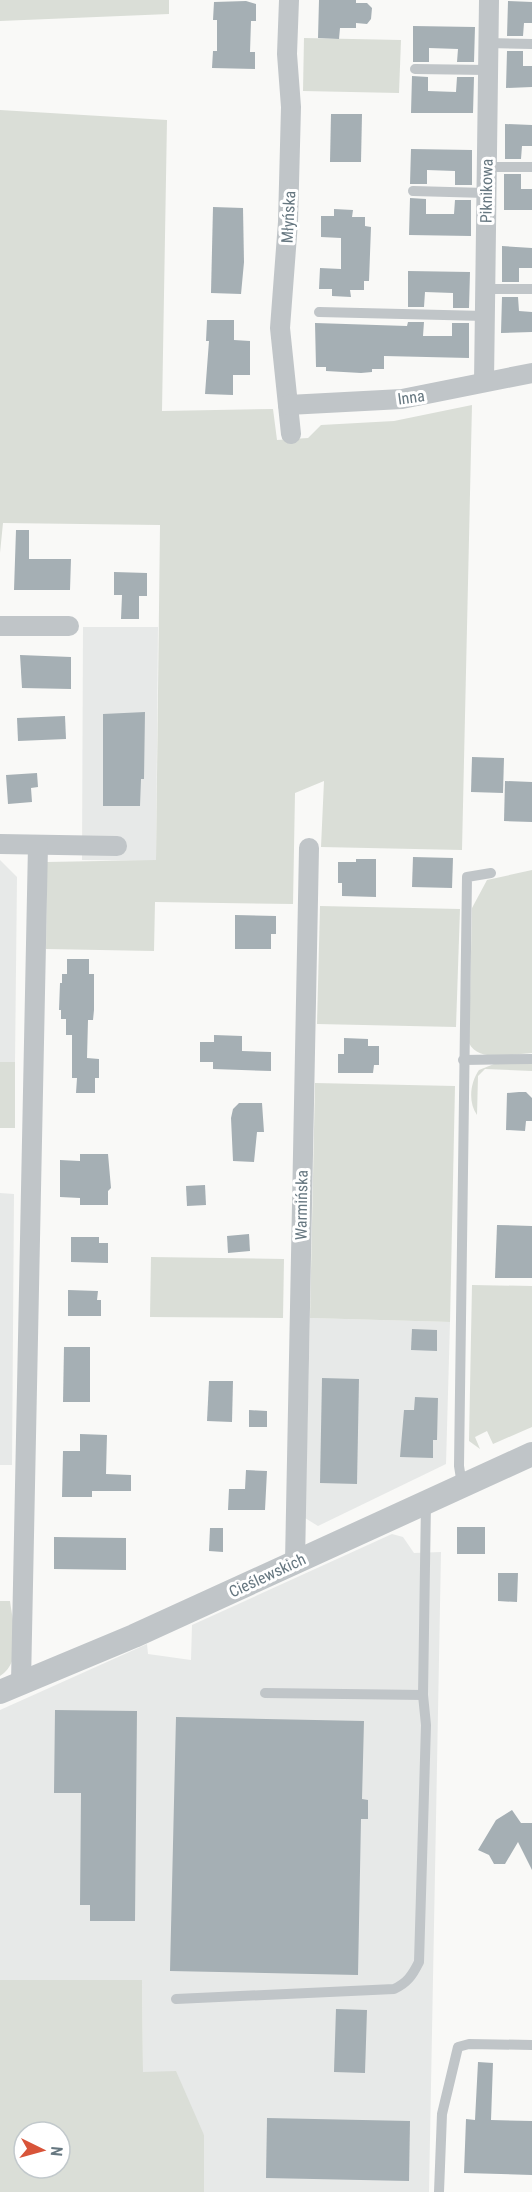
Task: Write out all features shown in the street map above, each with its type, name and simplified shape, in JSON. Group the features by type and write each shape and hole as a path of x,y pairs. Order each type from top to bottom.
{"street":[{"name":"Młyńska","path":"289,0 287,54 291,106 288,222 280,328 291,434"},
{"name":"Piknikowa","path":"484,382 489,0"},
{"name":"Inna","path":"288,405 402,399 532,373"},
{"path":"0,626 69,626"},
{"path":"0,844 117,846"},
{"path":"11,1688 39,845"},
{"name":"Warmińska","path":"295,1562 309,849"},
{"name":"Cieślewskich","path":"11,1688 115,1644 532,1454"}],"lane":[{"path":"488,43 532,44"},
{"path":"415,69 488,70"},
{"path":"486,167 532,167"},
{"path":"413,191 486,193"},
{"path":"485,289 532,289"},
{"path":"319,312 484,316"},
{"path":"462,1485 459,1466 467,877 490,873"},
{"path":"464,1060 532,1059"},
{"path":"176,1999 394,1989 406,1983 419,1962 426,1725 423,1695 426,1501"},
{"path":"265,1693 423,1695"},
{"path":"439,2192 442,2114 458,2048 469,2044 532,2045"}],"shaded area":[{"path":"0,0 169,0 169,14 0,21"},
{"path":"304,38 401,40 399,93 303,91"},
{"path":"0,110 167,120 162,411 273,409 277,440 308,438 321,425 394,421 472,405 462,850 321,847 324,781 295,793 293,904 155,902 154,951 46,949 47,862 156,860 160,525 3,523 0,553"},
{"path":"83,627 158,627 156,861 82,860"},
{"path":"0,860 17,877 15,1062 0,1062"},
{"path":"532,870 532,1053 497,1056 480,1053 469,1043 472,908 487,880"},
{"path":"320,906 460,909 456,1027 317,1024"},
{"path":"0,1062 15,1062 15,1128 0,1128"},
{"path":"494,1064 532,1064 532,1071 485,1069 478,1076 477,1115 471,1098 474,1081 479,1070"},
{"path":"315,1083 455,1086 450,1322 310,1318"},
{"path":"0,1193 14,1194 12,1465 0,1465"},
{"path":"151,1257 284,1259 283,1318 150,1317"},
{"path":"472,1285 532,1286 532,1427 493,1444 487,1431 475,1437 480,1449 469,1441"},
{"path":"310,1318 450,1322 446,1464 318,1526 305,1518"},
{"path":"392,1534 403,1537 414,1553 441,1552 429,2192 204,2192 204,2135 143,2072 142,1980 0,1980 0,1710 147,1644 148,1654 191,1660 192,1625"},
{"path":"0,1601 10,1601 15,1652 7,1669 0,1676"},
{"path":"0,1980 142,1980 143,2072 176,2071 204,2135 204,2192 0,2192"}],"building":[{"path":"319,0 356,0 356,3 367,3 372,8 371,19 367,24 356,23 356,28 340,28 339,39 318,38"},
{"path":"246,1 256,4 256,21 251,21 250,52 255,52 255,69 212,68 213,51 217,51 217,20 213,20 214,2"},
{"path":"508,1 532,2 532,23 524,23 523,36 507,36"},
{"path":"413,26 475,27 474,62 457,62 458,49 429,48 429,62 413,62"},
{"path":"507,51 523,51 523,66 532,66 532,87 506,88"},
{"path":"412,76 428,77 428,91 456,92 457,77 474,77 473,113 411,113"},
{"path":"331,114 362,114 361,162 330,162"},
{"path":"505,124 532,125 532,146 522,146 521,159 505,159"},
{"path":"411,149 472,150 472,185 455,185 455,171 427,170 427,184 410,184"},
{"path":"504,174 521,174 521,189 532,189 532,210 504,210"},
{"path":"410,198 426,199 426,214 454,214 455,200 471,200 471,236 409,235"},
{"path":"213,207 243,208 244,262 241,294 211,293"},
{"path":"334,209 353,210 352,217 365,217 365,226 371,227 369,281 364,281 364,290 350,290 351,297 332,296 332,289 319,289 320,268 341,269 341,238 321,237 321,216 334,216"},
{"path":"502,246 532,248 532,268 519,268 519,282 502,282"},
{"path":"408,271 470,272 469,308 453,308 453,293 425,292 424,307 408,307"},
{"path":"502,297 518,297 519,311 532,312 532,332 501,333"},
{"path":"207,320 234,320 234,340 250,341 250,375 233,375 233,395 205,394 209,341 206,341"},
{"path":"408,322 424,322 423,336 452,336 452,323 469,323 469,358 384,356 384,369 372,369 372,372 361,373 326,371 326,367 316,367 315,323 407,326"},
{"path":"16,530 29,530 29,559 71,559 70,590 14,590"},
{"path":"114,572 147,573 147,596 139,596 139,619 121,619 122,595 114,595"},
{"path":"20,655 71,657 71,689 22,688"},
{"path":"145,712 144,779 141,779 140,806 103,806 103,714"},
{"path":"65,716 66,739 18,741 17,718"},
{"path":"472,757 504,758 503,793 471,792"},
{"path":"37,773 38,787 31,788 32,802 8,804 6,775"},
{"path":"505,781 532,782 532,822 504,821"},
{"path":"413,857 453,858 452,888 412,887"},
{"path":"356,859 376,859 376,897 342,896 342,883 338,883 338,862 356,862"},
{"path":"235,915 276,916 276,934 271,934 271,949 235,949"},
{"path":"67,959 89,959 89,974 94,974 94,1010 93,1020 88,1020 87,1058 99,1059 99,1078 95,1078 95,1093 76,1093 77,1078 72,1078 72,1035 66,1035 66,1019 61,1019 61,1010 59,1010 60,983 62,983 62,974 67,974"},
{"path":"214,1035 242,1036 242,1051 271,1052 271,1071 213,1069 213,1062 200,1062 200,1042 214,1042"},
{"path":"344,1038 368,1039 368,1046 379,1046 379,1065 374,1065 373,1073 338,1073 338,1054 344,1054"},
{"path":"526,1092 532,1098 532,1121 526,1121 525,1131 506,1130 507,1093"},
{"path":"239,1103 262,1103 264,1132 257,1132 254,1162 233,1161 231,1118 233,1109"},
{"path":"80,1154 108,1154 111,1188 108,1191 108,1205 80,1205 80,1198 60,1197 60,1160 80,1161"},
{"path":"205,1185 206,1205 187,1206 186,1186"},
{"path":"497,1225 532,1226 532,1278 495,1278"},
{"path":"249,1234 250,1251 228,1253 227,1236"},
{"path":"71,1237 99,1237 99,1243 108,1243 108,1263 71,1262"},
{"path":"68,1290 98,1291 97,1300 101,1300 101,1316 68,1316"},
{"path":"412,1329 437,1330 437,1351 411,1350"},
{"path":"64,1347 90,1347 90,1402 63,1402"},
{"path":"322,1378 359,1379 357,1484 320,1483"},
{"path":"209,1381 233,1381 232,1422 207,1421"},
{"path":"415,1397 438,1398 437,1440 433,1440 433,1458 400,1457 404,1410 414,1410"},
{"path":"249,1410 267,1411 267,1427 249,1427"},
{"path":"80,1434 107,1435 106,1474 131,1475 131,1491 92,1491 92,1497 62,1497 63,1451 80,1451"},
{"path":"246,1470 267,1471 265,1510 228,1510 229,1489 245,1489"},
{"path":"457,1527 485,1527 485,1554 457,1554"},
{"path":"210,1528 223,1528 223,1552 209,1551"},
{"path":"54,1537 126,1538 126,1570 54,1569"},
{"path":"498,1573 518,1573 517,1602 498,1601"},
{"path":"55,1710 137,1711 135,1921 90,1921 90,1905 80,1905 81,1793 54,1793"},
{"path":"176,1717 364,1721 362,1799 368,1800 368,1819 361,1819 358,1975 170,1971"},
{"path":"512,1810 521,1823 532,1823 532,1870 518,1842 505,1864 494,1864 489,1855 478,1850 496,1820"},
{"path":"336,2009 367,2010 365,2073 334,2072"},
{"path":"478,2062 493,2063 491,2120 532,2121 532,2175 464,2173 466,2119 475,2120"},
{"path":"267,2118 410,2121 409,2181 266,2178"}]}
